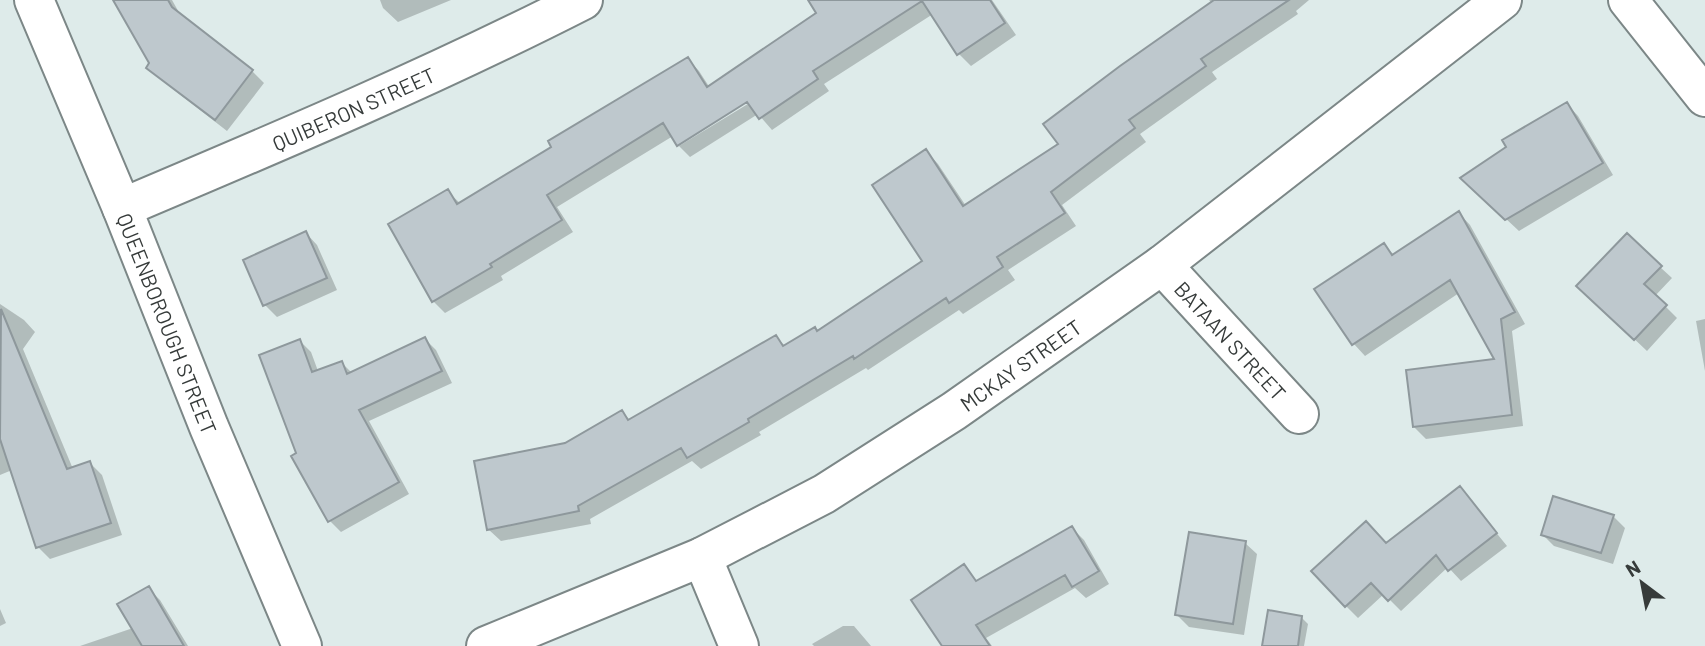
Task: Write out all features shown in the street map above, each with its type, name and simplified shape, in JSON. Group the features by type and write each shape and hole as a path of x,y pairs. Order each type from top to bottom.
{"street":[{"name":"QUEENBOROUGH STREET","path":"34,0 122,208 208,428 302,646"},
{"name":"QUIBERON STREET","path":"122,208 445,68 583,0"},
{"name":"MCKAY STREET","path":"486,646 702,557 836,486 954,411 1162,265 1502,0"},
{"path":"1628,0 1705,97"},
{"name":"BATAAN STREET","path":"1162,265 1299,414"},
{"path":"702,557 739,646"}],"building":[{"path":"113,0 168,0 172,7 253,70 215,120 146,68 149,63"},
{"path":"808,0 990,0 1005,23 957,55 922,1 813,71 818,79 759,119 747,102 677,146 663,123 547,195 562,220 490,264 492,267 432,302 388,224 448,189 457,204 551,147 548,141 688,57 707,87 816,13"},
{"path":"1214,0 1289,0 1201,59 1206,66 1129,120 1135,128 1051,192 1065,213 997,257 1003,267 949,303 946,298 854,359 853,356 687,458 681,448 578,506 579,511 487,530 474,461 565,443 622,410 628,420 776,335 783,346 815,327 817,331 922,261 872,185 926,149 963,206 1058,144 1043,124"},
{"path":"1567,102 1603,163 1505,220 1460,178 1506,147 1502,140"},
{"path":"1459,211 1515,312 1501,319 1512,415 1413,427 1406,370 1494,359 1450,280 1352,345 1314,289 1384,243 1392,255"},
{"path":"306,231 327,278 263,306 243,260"},
{"path":"1627,233 1662,266 1644,284 1667,305 1634,340 1576,286"},
{"path":"1,309 67,469 90,461 111,523 36,548 0,439"},
{"path":"425,337 442,371 359,410 399,482 328,522 291,456 296,453 259,355 300,339 312,372 342,361 347,374"},
{"path":"1460,486 1497,533 1448,571 1436,555 1388,601 1371,583 1345,607 1311,571 1366,521 1386,543"},
{"path":"1553,496 1614,515 1601,553 1541,535"},
{"path":"1072,526 1099,571 1072,587 1065,575 976,625 990,646 942,646 911,600 964,564 976,581"},
{"path":"1189,532 1246,541 1233,624 1175,615"},
{"path":"149,586 184,646 142,646 117,604"},
{"path":"1268,610 1302,616 1298,646 1262,646"}]}
